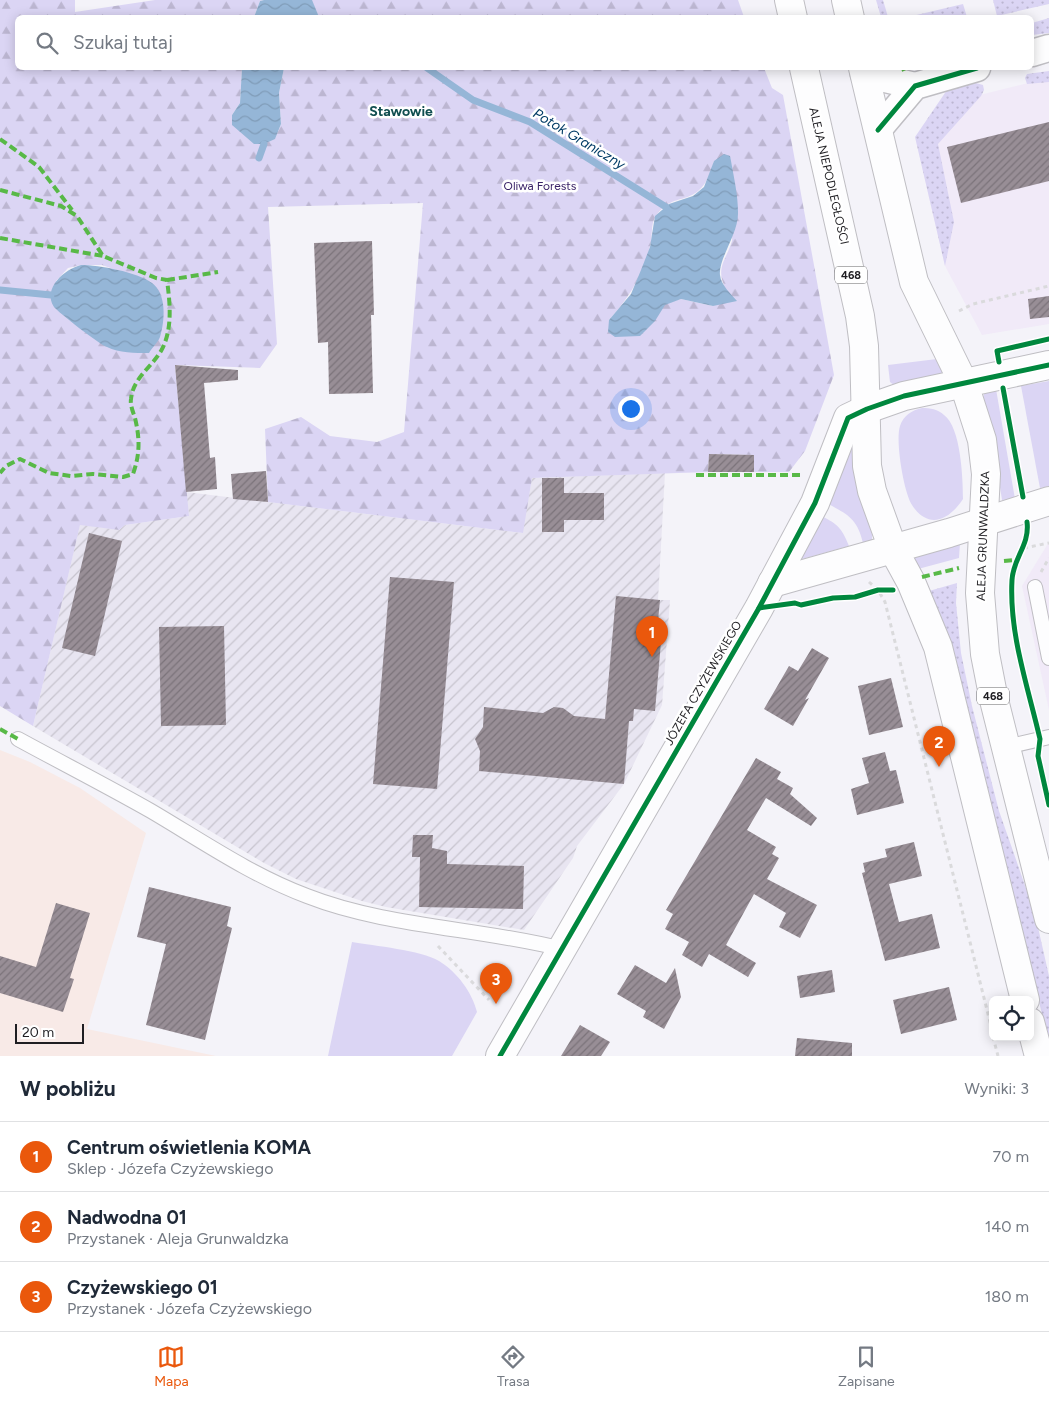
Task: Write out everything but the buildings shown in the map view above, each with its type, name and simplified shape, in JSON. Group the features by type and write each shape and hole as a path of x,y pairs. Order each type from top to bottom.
{"main road":[{"path":"789,0 792,15"},
{"path":"846,0 849,15"},
{"name":"ALEJA NIEPODLEGŁOŚCI","path":"804,70 860,316 864,346 867,409 867,466 878,509 893,549"},
{"name":"468","path":"863,71 914,282 958,372"},
{"name":"JÓZEFA CZYŻEWSKIEGO","path":"500,1056 772,584 815,503 848,418 958,372 1049,365"},
{"name":"ALEJA GRUNWALDZKA","path":"958,372 982,440 986,474 980,593 982,631 988,672 1049,919"},
{"path":"772,584 1049,501"},
{"name":"468","path":"893,549 911,582 938,647 1024,996"},
{"path":"1034,1037 1039,1056"}],"street":[{"path":"1034,52 1049,48"},
{"path":"863,71 915,86 970,70"},
{"path":"878,130 915,86"}],"lane":[{"path":"1035,587 1049,658"},
{"path":"1006,746 1049,737"},
{"path":"18,739 104,784 222,855 267,879 308,897 361,912 532,941 562,949"}],"path":[{"path":"959,311 973,304 1049,286"},
{"path":"1024,548 1049,543"},
{"path":"875,591 885,602 989,1020"},
{"path":"415,922 489,1000"},
{"path":"994,1041 998,1056"}],"shaded area":[{"path":"1049,78 1049,324 982,335 945,266 916,141 939,105"},
{"path":"665,473 658,600 670,600 662,705 624,784 577,846 573,858 524,930 386,907 296,879 264,863 33,726 80,524 119,530 125,525 189,516 186,492 522,533 532,478"},
{"path":"1049,542 1049,710 1022,586"},
{"path":"0,750 30,762 80,788 146,833 87,1029 216,1056 0,1056"}],"green space":[{"name":"Oliwa Forests","path":"0,0 75,0 75,12 155,0 264,0 260,1 255,15 15,15 15,70 242,70 240,103 232,115 264,144 275,138 281,124 279,93 284,70 765,70 772,88 783,95 834,375 805,451 789,472 754,472 754,455 709,454 708,472 532,478 523,533 268,502 265,429 301,417 330,436 377,442 404,432 423,203 268,207 277,344 260,368 175,365 189,516 125,525 119,530 80,525 33,726 0,706","holes":["714,161 728,215 732,241 721,273 724,285 713,306 681,299 609,320 629,295 644,266 651,242 654,219 663,207 671,202 695,194 708,177","81,265 102,265 151,282 56,281 68,268"]},
{"path":"311,0 738,0 743,15 318,15"},
{"path":"876,0 883,0 887,15 880,15"},
{"path":"993,0 1049,0 1049,4 997,15"},
{"path":"963,4 966,15 916,15"},
{"path":"1049,18 1049,33 1034,35 1034,22"},
{"path":"1049,71 1049,82 1027,84 1025,78 1027,74"},
{"path":"976,83 983,85 984,90 981,96 938,144 954,222 945,266 915,137 947,90"},
{"path":"937,359 942,372 941,375 894,385 890,382 888,365"},
{"path":"1049,381 1049,486 1040,488 1021,386"},
{"path":"996,389 1015,499 1002,500 989,417 983,397 985,392"},
{"path":"922,408 939,411 950,421 960,454 963,499 946,517 932,520 925,518 912,505 906,490 901,467 900,426 908,414"},
{"path":"852,444 856,485 872,534 872,540 863,543 861,534 850,517 825,502"},
{"path":"818,514 838,526 849,546 795,561"},
{"path":"960,543 959,558 918,569 914,556"},
{"path":"957,583 956,603 961,653 972,706 999,811 1035,914 1049,976 1049,1043 1003,853 944,629 929,591"},
{"path":"352,942 409,951 431,957 446,966 458,977 468,990 477,1012 452,1056 328,1056"}],"water":[{"path":"312,0 318,15 255,15 260,1"},
{"path":"242,70 284,70 279,93 281,124 275,139 264,144 254,144 232,125 232,115 240,103"},
{"path":"724,154 730,156 737,193 738,212 735,228 722,261 720,275 724,286 737,301 713,306 681,299 665,305 655,321 640,336 615,337 608,332 609,320 631,294 650,247 655,216 669,204 693,196 704,187 714,161"},
{"path":"81,265 98,266 128,272 145,279 157,288 164,308 164,316 160,337 149,353 122,352 107,347 96,341 54,307 51,300 53,286 62,275"}],"waterway":[{"name":"Potok Graniczny","path":"430,70 473,100 530,122 666,207"},
{"name":"Potok Graniczny","path":"259,158 264,144"},
{"name":"Potok Graniczny","path":"0,290 51,295"}],"marked path":[{"path":"0,139 39,167 72,210"},
{"path":"0,190 61,206 77,216 103,256 156,278 167,280 170,316 165,343 132,392 131,404 137,426 138,440 137,460 133,474 123,477 93,474 71,476 49,473 20,459 6,466 0,473"},
{"path":"0,238 103,256"},
{"path":"167,280 218,272"},
{"path":"696,475 801,475"},
{"path":"1004,561 1015,560"},
{"path":"922,577 959,568"},
{"path":"0,729 18,739"}],"cycle path":[{"path":"878,130 915,86 970,70"},
{"path":"999,362 997,351 1049,339"},
{"path":"500,1056 759,608 815,503 848,418 904,396 1049,365"},
{"path":"1003,388 1023,497"},
{"path":"1027,522 1026,538 1013,572 1013,620 1020,660 1040,739 1038,756 1049,805"},
{"path":"759,608 795,603 801,605 833,598 855,597 878,590 893,590"}],"place":[{"name":"Centrum oświetlenia KOMA","path":"652,657"},
{"name":"Nadwodna 01","path":"939,767"},
{"name":"Czyżewskiego 01","path":"496,1004"}],"district":[{"name":"Stawowie","path":"401,111"}]}
